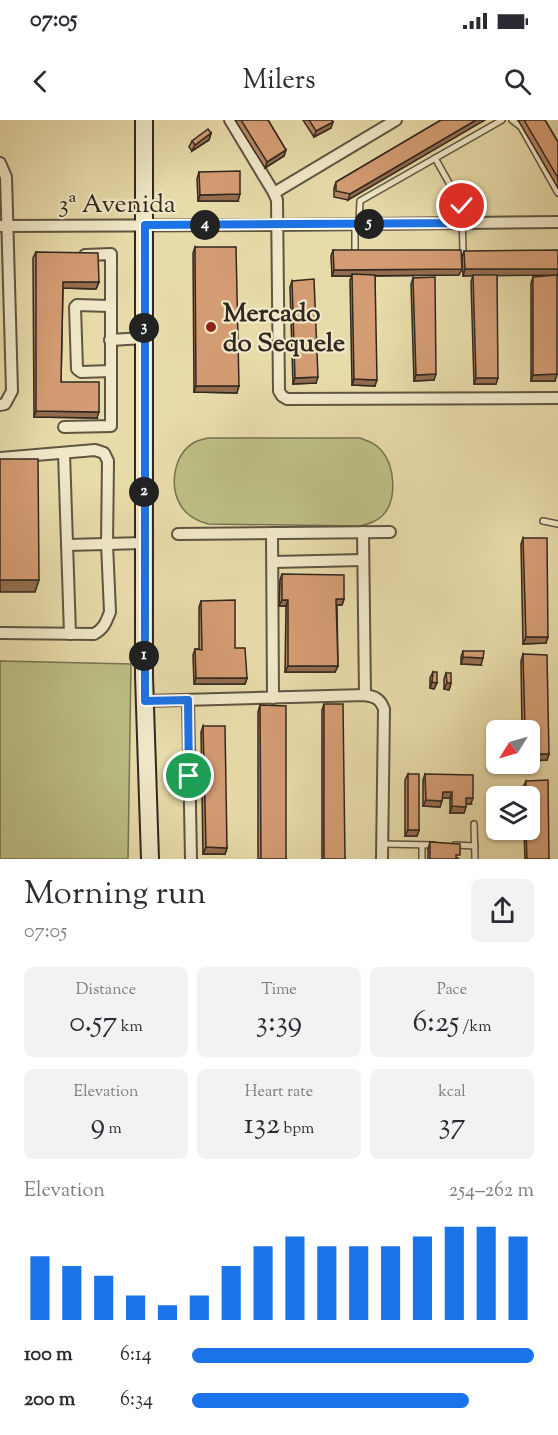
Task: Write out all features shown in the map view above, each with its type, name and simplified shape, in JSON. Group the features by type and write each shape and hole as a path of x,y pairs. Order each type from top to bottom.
{"street":[{"path":"144,120 145,701 150,859"},
{"path":"230,120 277,200 279,391 282,396 287,399 558,398"},
{"path":"274,192 396,120"},
{"path":"0,163 6,177 3,226 12,390 4,404 0,405"},
{"name":"3ª Avenida","path":"3,226 558,222"},
{"path":"64,426 111,426 111,254 75,255"},
{"path":"110,306 77,305 75,307 77,369 81,372 111,371"},
{"path":"110,340 144,338"},
{"path":"0,458 95,450 104,453 108,461 107,544 110,612 107,622 101,630 94,634 0,633"},
{"path":"64,453 70,634"},
{"path":"363,532 365,695"},
{"path":"178,534 390,532"},
{"path":"272,533 273,698"},
{"path":"67,544 144,543"},
{"path":"273,562 363,560"},
{"path":"145,701 365,695 376,697 381,701 384,709 382,859"},
{"path":"188,700 191,859"}],"lane":[{"path":"366,254 355,254 360,201 502,120"},
{"path":"512,120 521,127 558,193"},
{"path":"435,158 462,206 463,253"},
{"path":"452,254 475,253"},
{"path":"543,521 558,524"},
{"path":"474,824 475,859"},
{"path":"383,844 475,846"},
{"path":"422,845 422,859"}],"green space":[{"path":"208,438 360,438 371,442 386,457 392,474 391,501 380,518 360,526 204,523 183,510 177,498 174,481 175,471 182,454 195,442"},
{"path":"0,661 131,664 128,859 0,859"}],"building":[{"path":"241,120 268,120 286,150 267,162"},
{"path":"309,120 332,120 333,122 316,131"},
{"path":"441,120 476,120 350,194 336,191 336,182"},
{"path":"524,120 545,120 558,142 558,178"},
{"path":"208,129 211,133 195,145 192,141"},
{"path":"240,171 240,194 200,195 199,172"},
{"path":"195,247 236,247 239,386 196,386"},
{"path":"333,250 461,250 462,269 334,270"},
{"path":"558,250 558,269 465,269 464,251"},
{"path":"36,252 98,253 99,282 63,282 61,382 99,382 99,412 36,411"},
{"path":"352,274 375,275 377,380 354,379"},
{"path":"473,275 497,275 498,378 476,378"},
{"path":"557,275 557,374 533,375 533,277"},
{"path":"435,277 436,374 416,375 413,278"},
{"path":"314,279 318,377 295,378 292,281"},
{"path":"0,459 38,459 39,580 0,580"},
{"path":"523,538 547,538 548,637 526,637"},
{"path":"282,574 344,575 344,599 336,599 338,666 288,666 288,600 282,600"},
{"path":"235,600 235,648 245,648 247,678 196,678 195,649 202,650 201,601"},
{"path":"463,651 484,651 483,658 463,657"},
{"path":"523,654 547,655 549,754 540,754 540,720 525,720"},
{"path":"433,672 437,672 437,683 432,682"},
{"path":"446,673 451,673 451,683 447,683"},
{"path":"324,704 343,704 345,859 324,859"},
{"path":"260,705 286,706 286,859 261,859"},
{"path":"203,726 225,726 227,848 206,847"},
{"path":"408,774 419,774 419,830 408,830"},
{"path":"425,774 473,775 473,798 466,798 466,807 452,806 452,792 443,792 442,801 426,800"},
{"path":"548,780 549,859 527,859 526,840 540,840 540,786 526,786 526,781"},
{"path":"430,842 460,844 460,855 456,855 456,859 430,859"}],"place":[{"name":"Mercado do Sequele","path":"211,327"}],"route":[{"path":"189,776 188,700 145,701 145,225 462,223 462,206"}]}
